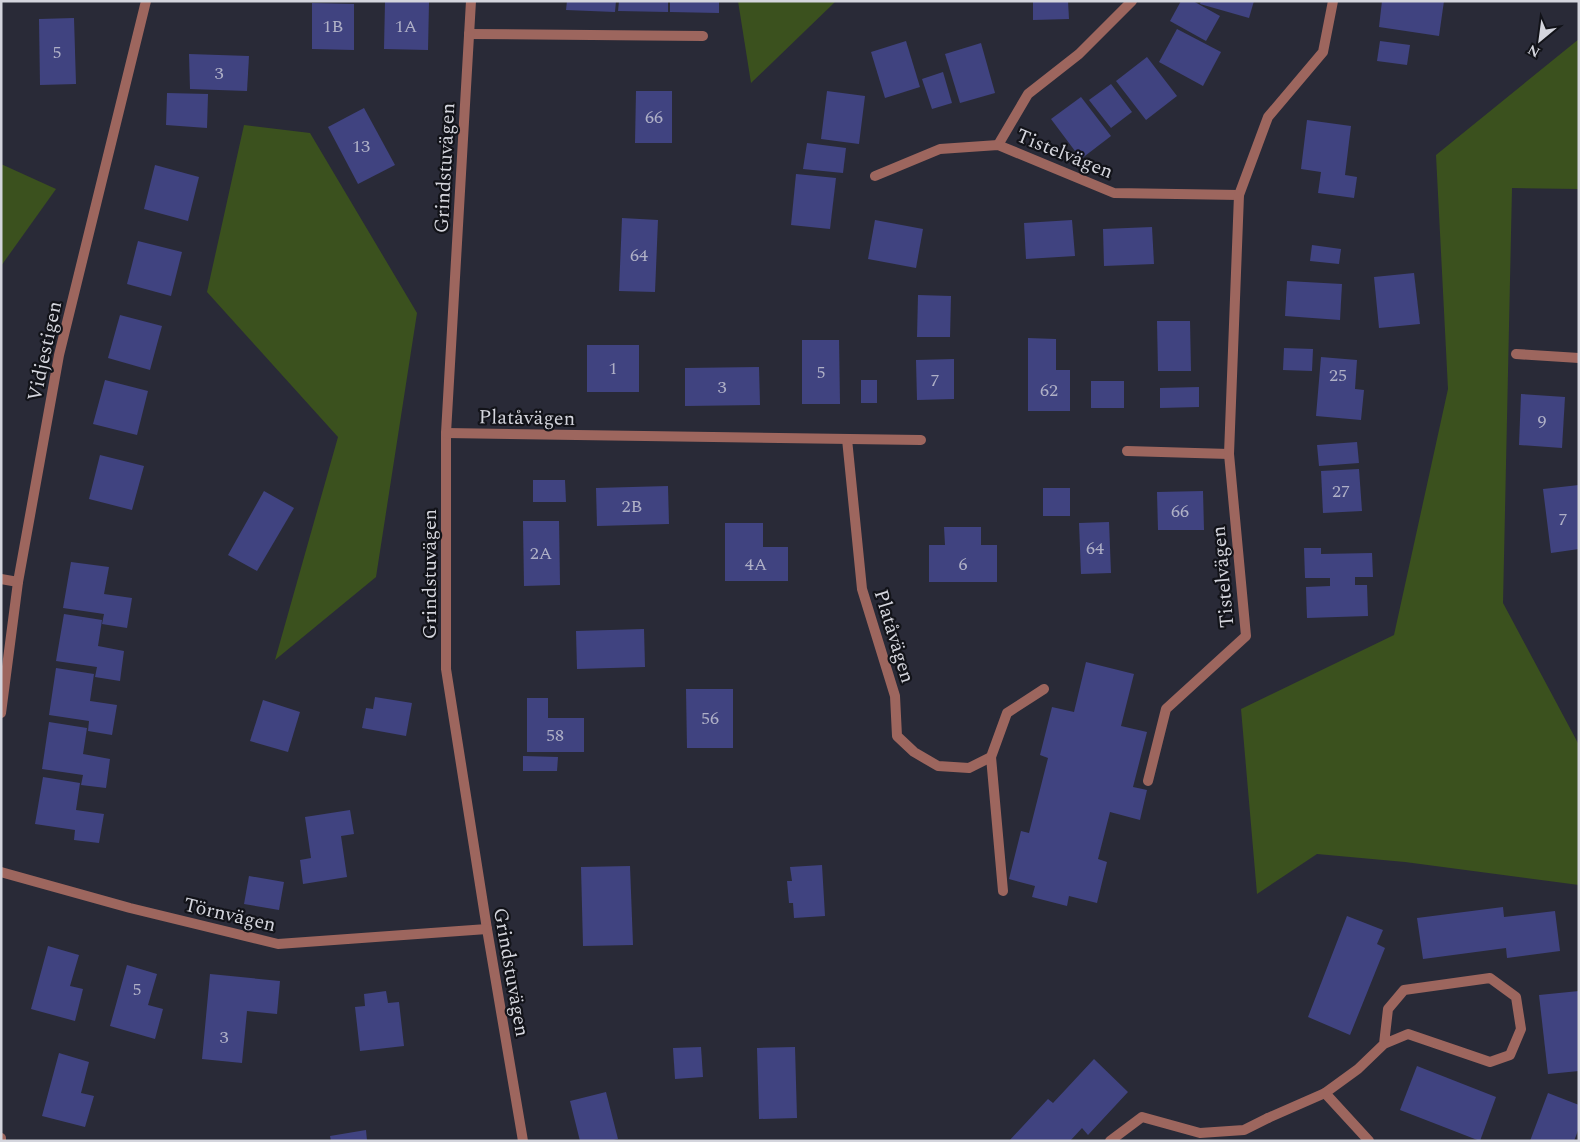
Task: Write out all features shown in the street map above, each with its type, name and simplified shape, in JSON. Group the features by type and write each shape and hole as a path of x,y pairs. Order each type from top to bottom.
{"street":[{"name":"Vidjestigen","path":"1,714 18,582 59,355 146,1"},
{"name":"Grindstuvägen","path":"471,1 446,433 446,669 523,1141"},
{"name":"Tistelvägen","path":"998,144 1028,94 1079,54 1132,1"},
{"name":"Tistelvägen","path":"1148,781 1166,709 1246,636 1228,454 1239,195 1268,117 1323,52 1333,1"},
{"path":"469,34 703,36"},
{"name":"Tistelvägen","path":"874,176 940,149 998,144 1114,193 1239,195"},
{"path":"1516,354 1579,358"},
{"name":"Platåvägen","path":"446,433 921,440"},
{"name":"Platåvägen","path":"848,439 862,589 895,696 897,736 914,752 938,766 969,768 991,757"},
{"path":"1127,451 1228,454"},
{"path":"1,578 18,582"},
{"path":"1003,891 991,757 1007,713 1044,689"},
{"name":"Törnvägen","path":"1,872 130,908 278,944 487,929"},
{"path":"1110,1141 1142,1116 1198,1137 1244,1130 1325,1093 1358,1069 1384,1044 1408,1034 1490,1062 1510,1056 1521,1029 1516,997 1490,978 1404,990 1388,1009 1384,1044"},
{"path":"1325,1093 1369,1141"}],"green space":[{"path":"738,1 836,1 751,83"},
{"path":"1579,39 1579,189 1512,188 1503,603 1579,745 1579,885 1405,862 1317,854 1257,894 1241,709 1394,635 1448,389 1436,155"},
{"path":"244,125 310,133 417,313 376,577 275,660 338,437 207,292"},
{"path":"1,164 56,189 1,266"}],"building":[{"path":"567,1 616,1 615,12 566,10"},
{"path":"619,1 668,1 668,12 618,11"},
{"path":"670,1 719,1 719,13 670,12"},
{"path":"1033,1 1068,1 1069,19 1033,20"},
{"path":"1181,1 1193,1 1220,16 1206,41 1170,21"},
{"path":"1201,1 1254,1 1249,18 1200,4"},
{"path":"1382,1 1444,1 1439,36 1379,27"},
{"path":"385,2 429,2 428,50 384,49"},
{"path":"312,3 354,4 354,50 312,49"},
{"path":"74,18 76,84 40,85 39,19"},
{"path":"1177,29 1221,52 1203,86 1159,62"},
{"path":"906,41 920,87 885,98 871,52"},
{"path":"1380,41 1410,45 1407,65 1377,61"},
{"path":"981,43 995,93 960,103 945,54"},
{"path":"189,54 249,56 247,91 190,89"},
{"path":"1147,57 1177,96 1146,120 1116,81"},
{"path":"943,72 952,103 932,109 922,79"},
{"path":"1111,84 1132,112 1111,128 1089,100"},
{"path":"636,91 672,91 672,143 635,143"},
{"path":"827,91 865,96 859,144 821,139"},
{"path":"167,93 208,94 207,128 166,125"},
{"path":"1081,97 1111,136 1081,159 1051,119"},
{"path":"364,108 395,165 358,184 328,127"},
{"path":"1307,120 1351,126 1345,175 1357,177 1354,198 1318,193 1321,172 1301,169"},
{"path":"807,143 846,148 843,173 803,169"},
{"path":"155,165 199,177 188,221 144,209"},
{"path":"796,174 836,178 830,229 791,225"},
{"path":"622,218 658,220 655,292 619,291"},
{"path":"875,220 923,229 916,268 868,259"},
{"path":"1072,220 1075,256 1026,259 1024,223"},
{"path":"1152,227 1154,264 1104,266 1103,229"},
{"path":"138,241 182,252 171,296 127,284"},
{"path":"1312,245 1341,249 1339,264 1310,261"},
{"path":"1414,273 1420,324 1379,328 1374,277"},
{"path":"1287,281 1342,284 1340,320 1285,316"},
{"path":"918,295 951,296 950,337 917,337"},
{"path":"120,315 162,326 150,370 108,358"},
{"path":"1157,321 1190,321 1191,371 1158,371"},
{"path":"1028,338 1056,339 1056,370 1070,370 1070,411 1028,411"},
{"path":"802,340 839,340 840,404 802,404"},
{"path":"587,345 639,345 639,392 587,392"},
{"path":"1284,348 1313,349 1312,371 1283,370"},
{"path":"1321,357 1357,360 1355,389 1364,390 1361,420 1316,416"},
{"path":"954,359 954,399 917,400 916,360"},
{"path":"759,367 760,405 685,406 685,368"},
{"path":"105,380 148,391 137,435 93,424"},
{"path":"861,380 877,380 877,403 861,403"},
{"path":"1091,381 1124,381 1124,408 1091,408"},
{"path":"1199,387 1199,407 1160,408 1160,388"},
{"path":"1521,394 1565,397 1562,448 1519,445"},
{"path":"1357,442 1359,463 1319,466 1317,445"},
{"path":"100,455 144,466 132,510 89,499"},
{"path":"1359,469 1362,511 1323,513 1321,471"},
{"path":"533,480 565,480 566,502 533,502"},
{"path":"1579,485 1579,549 1551,553 1543,489"},
{"path":"668,486 669,524 597,526 596,488"},
{"path":"1043,488 1070,488 1070,516 1043,516"},
{"path":"264,491 294,508 257,571 228,555"},
{"path":"1203,491 1204,530 1158,530 1157,492"},
{"path":"523,521 559,521 560,585 524,586"},
{"path":"1109,522 1111,573 1081,574 1079,523"},
{"path":"725,523 763,523 763,547 788,547 788,581 725,581"},
{"path":"944,527 981,527 981,545 997,545 997,582 929,582 929,545 945,545"},
{"path":"1304,548 1321,548 1321,554 1372,553 1373,577 1355,577 1355,585 1367,585 1368,616 1307,618 1306,587 1330,586 1330,578 1305,578"},
{"path":"71,562 109,567 104,594 132,598 127,628 102,624 104,614 63,608"},
{"path":"64,614 102,620 98,646 124,651 120,681 95,677 97,667 56,661"},
{"path":"644,629 645,667 577,669 576,631"},
{"path":"1086,662 1134,674 1121,726 1147,732 1133,787 1147,790 1140,820 1110,812 1098,859 1107,862 1097,903 1069,896 1067,906 1032,897 1035,886 1009,879 1021,831 1029,833 1048,758 1040,755 1052,707 1074,712"},
{"path":"56,668 94,674 90,701 117,705 112,735 88,731 89,721 49,715"},
{"path":"686,689 733,689 733,748 687,748"},
{"path":"375,697 412,703 406,736 362,728 366,708 373,709"},
{"path":"527,698 548,698 548,718 584,718 584,752 527,752"},
{"path":"263,700 300,712 288,752 250,741"},
{"path":"49,722 87,728 83,754 110,759 106,788 81,785 83,775 42,769"},
{"path":"523,756 558,757 557,771 523,771"},
{"path":"43,777 80,783 76,810 104,814 99,843 74,840 75,830 35,824"},
{"path":"350,810 354,834 341,836 347,877 303,884 300,860 311,858 305,817"},
{"path":"822,865 825,916 794,918 793,903 789,903 787,881 792,881 790,867"},
{"path":"630,866 633,945 583,946 581,867"},
{"path":"249,876 284,882 279,910 244,904"},
{"path":"1503,907 1504,917 1555,911 1560,951 1507,958 1506,948 1423,959 1417,918"},
{"path":"1347,916 1383,930 1377,944 1385,948 1350,1035 1308,1017"},
{"path":"48,946 79,955 70,986 83,989 75,1021 31,1009"},
{"path":"127,965 157,974 148,1005 163,1009 155,1039 110,1026"},
{"path":"210,974 280,981 277,1014 247,1011 242,1063 202,1059"},
{"path":"386,991 388,1003 399,1002 404,1046 360,1051 355,1007 365,1006 364,994"},
{"path":"1579,991 1579,1071 1548,1074 1539,995"},
{"path":"701,1047 703,1077 675,1079 673,1048"},
{"path":"795,1047 797,1118 759,1119 757,1048"},
{"path":"59,1053 89,1062 81,1093 94,1096 85,1127 42,1116"},
{"path":"1094,1059 1128,1092 1088,1135 1082,1128 1070,1141 1009,1141 1048,1099 1053,1103"},
{"path":"1417,1066 1496,1097 1480,1141 1400,1110"},
{"path":"606,1092 618,1139 609,1141 580,1141 570,1101"},
{"path":"1548,1093 1579,1105 1579,1128 1574,1141 1530,1141"},
{"path":"366,1130 367,1141 331,1141 330,1136"}]}
